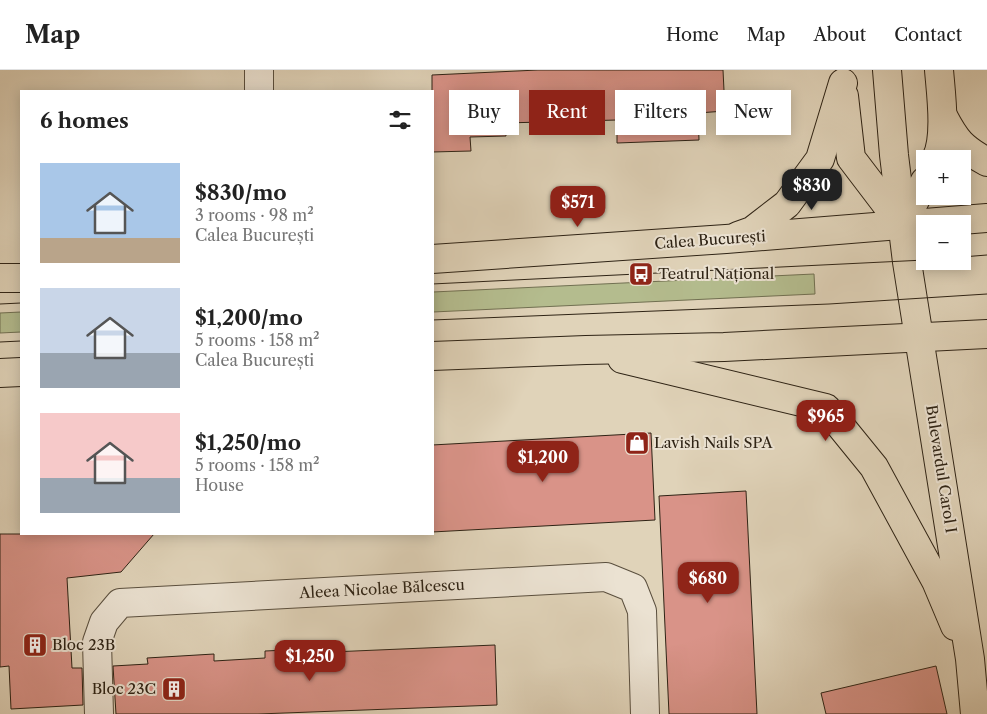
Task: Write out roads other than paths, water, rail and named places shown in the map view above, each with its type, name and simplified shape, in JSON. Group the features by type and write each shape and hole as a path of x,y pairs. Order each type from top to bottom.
{"main road":[{"path":"887,70 902,225"},
{"path":"939,70 943,116 939,150"},
{"path":"726,239 752,231 786,204 820,159 842,77"},
{"name":"Bulevardul Carol I","path":"842,77 851,158 902,225 970,659 975,714"},
{"path":"943,116 956,139 969,152 987,162"},
{"path":"902,225 916,198"},
{"name":"Calea București","path":"434,259 726,239 987,218"},
{"path":"0,278 20,278"},
{"path":"434,356 724,347 987,334"},
{"path":"586,350 826,408 874,467 936,581 970,659"},
{"path":"0,373 20,372"}],"lane":[{"path":"259,70 259,90"},
{"name":"Aleea Nicolae Bălcescu","path":"99,714 97,642 104,622 120,603 606,577 633,588 642,611 645,714"}],"tram line":[{"path":"971,256 987,255"},
{"path":"434,284 916,260"},
{"path":"434,320 829,304 987,294"},
{"path":"0,304 20,303"},
{"path":"0,342 20,341"}],"place":[{"name":"Teatrul Național","path":"641,274"},
{"name":"Lavish Nails SPA","path":"637,443"},
{"name":"Bloc 23B","path":"35,645"},
{"name":"Bloc 23C","path":"174,689"}]}
